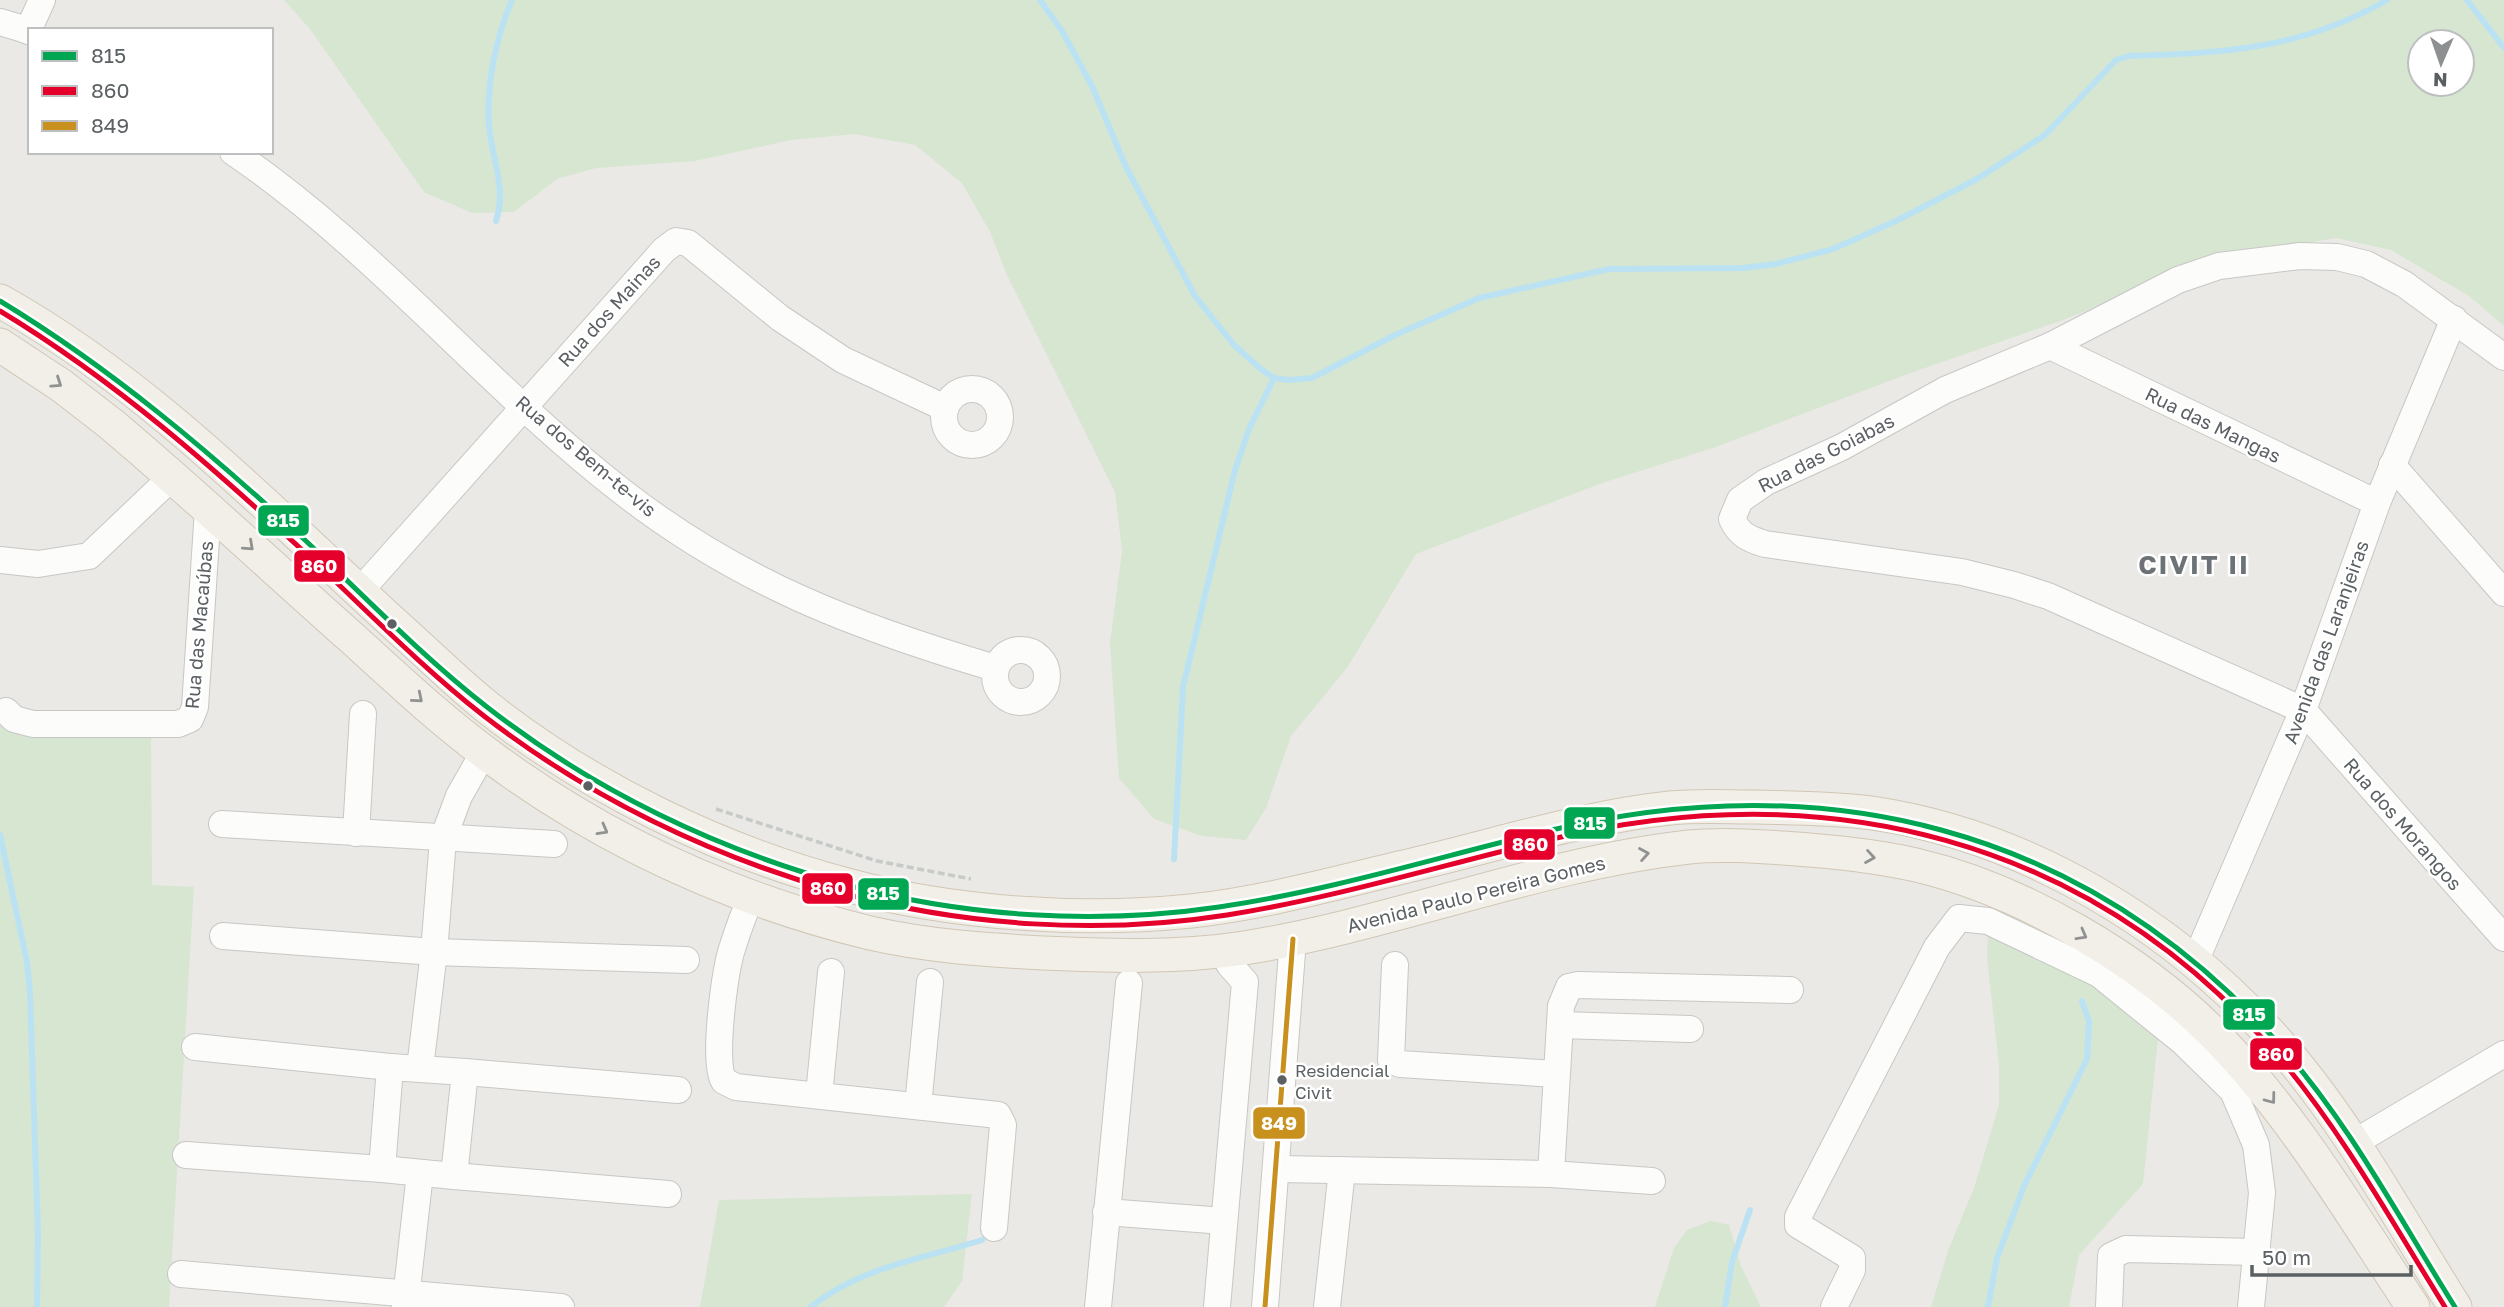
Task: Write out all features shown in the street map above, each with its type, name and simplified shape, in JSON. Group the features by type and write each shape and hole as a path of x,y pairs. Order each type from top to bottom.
{"main road":[{"path":"0,301 60,336 106,370 220,465 488,708 594,778 684,826 737,848 833,881 888,895 1030,912 1129,914 1187,911 1269,897 1650,811 1693,807 1815,808 1896,817 2016,856 2104,899 2194,964 2238,1002 2279,1044 2320,1096 2455,1307"},
{"name":"Avenida Paulo Pereira Gomes","path":"0,345 86,404 172,477 404,686 484,752 599,828 686,871 752,896 875,934 957,947 1128,955 1227,950 1293,939 1561,871 1691,847 1750,846 1863,855 1914,865 1957,877 2023,905 2109,950 2199,1019 2267,1094 2413,1307"}],"street":[{"path":"30,28 42,0"},
{"path":"0,22 28,31"},
{"name":"Rua dos Bem-te-vis","path":"236,154 269,177 360,252 524,406 624,493 689,539 747,574 812,607 891,636 995,667"},
{"name":"Rua dos Mainas","path":"359,592 664,250 682,240 780,318 843,360 945,408"},
{"name":"Rua das Goiabas","path":"2303,710 2049,596 2014,584 1962,572 1765,544 1746,537 1737,530 1732,519 1733,511 1740,500 1766,482 1842,447 1945,390 2050,346 2178,280 2219,266 2300,256 2337,257 2366,264 2404,284 2504,357"},
{"name":"Avenida das Laranjeiras","path":"2194,964 2303,710 2377,503 2454,319"},
{"name":"Rua das Mangas","path":"2050,346 2377,503"},
{"path":"2392,465 2504,593"},
{"path":"0,560 38,564 89,556 172,477"},
{"name":"Rua das Macaúbas","path":"6,711 14,719 33,724 178,724 190,719 195,707 204,615 208,509"},
{"name":"Rua dos Morangos","path":"2303,710 2504,938"},
{"path":"356,833 363,714"},
{"path":"420,1068 435,952 443,839 458,796 484,752"},
{"path":"222,824 554,844"},
{"path":"752,896 730,955 725,986 720,1076 736,1087 998,1115 1001,1119 993,1228"},
{"path":"1834,1307 1853,1270 1852,1258 1798,1225 1798,1217 1937,947 1959,918 1988,921 2099,974 2183,1042 2233,1091 2256,1145 2262,1193 2251,1307"},
{"path":"223,936 435,952 685,960"},
{"path":"1265,1307 1278,1169 1293,939"},
{"path":"1217,1307 1245,982 1229,964 1227,950"},
{"path":"1395,965 1391,1060 1400,1064 1556,1074"},
{"path":"819,1095 831,972"},
{"path":"918,1106 930,982"},
{"path":"1098,1307 1129,983"},
{"path":"1551,1174 1556,1074 1565,992 1578,985 1790,990"},
{"path":"1560,1026 1690,1029"},
{"path":"195,1046 390,1067 678,1090"},
{"path":"2352,1144 2504,1054"},
{"path":"382,1169 390,1067"},
{"path":"454,1175 465,1072"},
{"path":"186,1155 668,1194"},
{"path":"1278,1169 1551,1174 1653,1181"},
{"path":"1327,1307 1342,1170"},
{"path":"405,1301 420,1173"},
{"path":"1106,1212 1224,1221"},
{"path":"2109,1307 2111,1256 2126,1249 2257,1252"},
{"path":"181,1274 405,1301 561,1307"}],"path":[{"path":"705,805 877,861 973,879"}],"green space":[{"path":"284,0 2504,0 2504,326 2469,296 2391,250 2336,238 2220,258 2063,320 1905,375 1713,448 1605,482 1416,554 1347,668 1291,736 1266,808 1246,840 1202,836 1154,819 1119,778 1110,643 1122,551 1115,492 1007,275 990,232 962,183 915,145 855,134 791,140 695,161 596,168 557,179 514,212 472,213 424,192 310,29"},
{"path":"0,723 151,734 152,885 194,887 169,1307 0,1307"},
{"path":"1988,927 2160,1019 2143,1184 2079,1255 2069,1307 1931,1307 1949,1248 1974,1188 1999,1105 1999,1065 1987,958"},
{"path":"972,1194 962,1281 944,1307 700,1307 719,1200"},
{"path":"1711,1221 1729,1225 1741,1266 1761,1307 1655,1307 1674,1248 1687,1230"}],"waterway":[{"path":"496,221 500,197 489,126 489,94 497,45 512,0"},
{"path":"1040,0 1062,31 1092,86 1126,167 1195,296 1234,345 1262,370 1274,378 1290,380 1312,378 1393,336 1479,298 1609,269 1743,268 1776,264 1833,249 1896,221 1977,179 2045,135 2116,60 2129,56 2230,50 2294,38 2325,29 2387,0"},
{"path":"2467,0 2504,48"},
{"path":"1174,859 1183,687 1235,470 1249,429 1274,378"},
{"path":"0,835 27,962 30,993 38,1234 37,1307"},
{"path":"1988,1307 1997,1258 2024,1186 2087,1059 2089,1021 2082,1001"},
{"path":"1725,1307 1732,1262 1750,1210"},
{"path":"811,1307 830,1293 871,1273 982,1240"}],"transit line":[{"name":"815","path":"0,301 121,383 197,444 306,541 440,668 528,737 613,791 658,814 751,854 847,885 892,896 985,911 1079,916 1173,913 1301,892 1543,832 1647,813 1748,806 1847,811 1942,830 2033,863 2120,908 2202,969 2278,1043 2328,1105 2455,1307"},
{"name":"860","path":"0,311 84,367 202,460 440,679 525,746 610,799 654,822 747,862 842,893 936,913 1033,924 1131,925 1179,921 1308,900 1548,840 1651,821 1752,815 1850,821 1946,840 2037,873 2123,920 2204,981 2278,1056 2302,1085 2345,1147 2445,1307"},
{"name":"849","path":"1265,1307 1293,939"}],"place":[{"name":"Residencial Civit","path":"1282,1080"}],"district":[{"name":"CIVIT II","path":"2194,565"}]}
